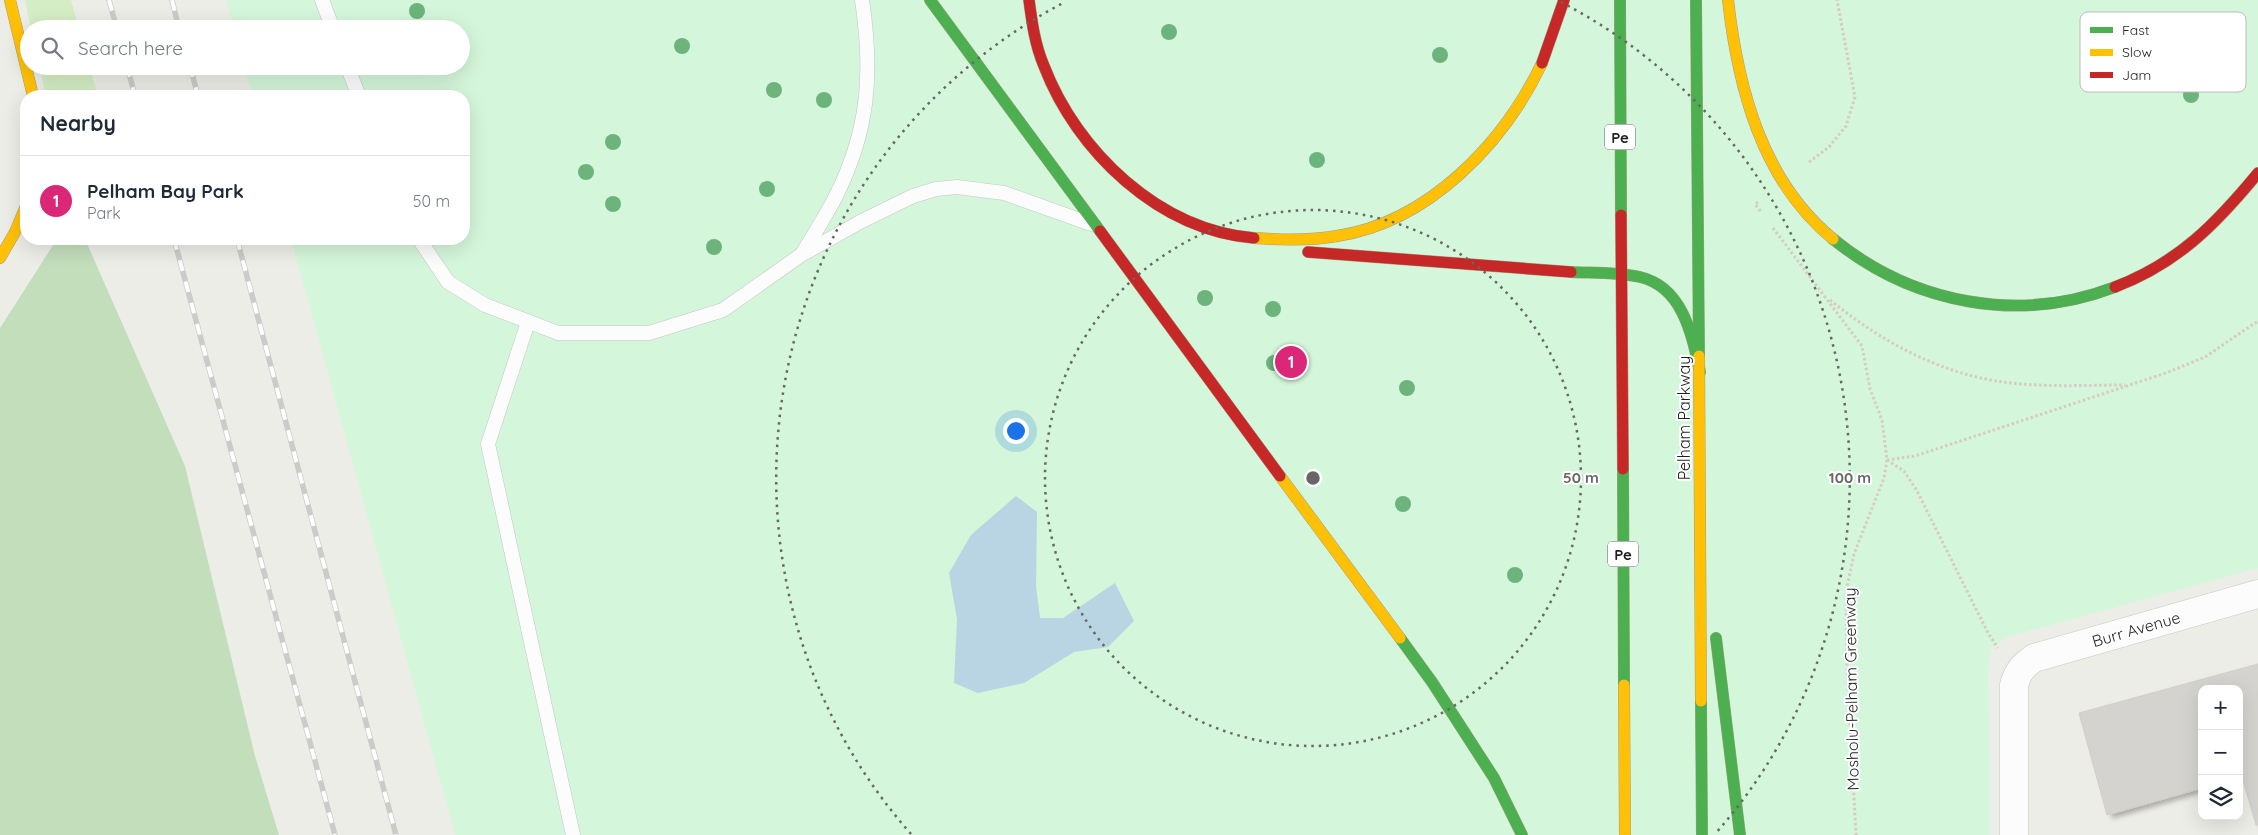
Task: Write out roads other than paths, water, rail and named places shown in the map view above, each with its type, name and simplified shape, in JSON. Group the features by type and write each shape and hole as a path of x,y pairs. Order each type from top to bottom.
{"main road":[{"path":"10,0 20,42"},
{"path":"930,0 1432,682 1494,778 1522,835"},
{"path":"1029,0 1037,49 1067,114 1088,144 1115,172 1141,194 1170,211 1201,226 1272,246 1307,252 1621,274 1655,282 1678,302 1686,320 1700,372"},
{"path":"1235,235 1270,241 1306,241 1339,237 1371,229 1428,200 1476,160 1519,105 1539,70 1553,36 1564,0"},
{"name":"Pe","path":"1620,0 1625,835"},
{"name":"Pelham Parkway","path":"1696,0 1702,835"},
{"path":"1728,0 1732,39 1741,82 1754,121 1784,184 1817,225 1862,260 1892,276 1945,297 1975,304 2042,306 2107,292 2140,279 2169,263 2224,217 2258,173"},
{"path":"28,75 32,90"},
{"path":"0,258 20,220"},
{"path":"1700,512 1713,611"},
{"path":"1715,631 1740,835"}],"street":[{"name":"Burr Avenue","path":"2014,835 2014,684 2018,671 2034,658 2258,594"}],"lane":[{"path":"322,0 330,20"},
{"path":"801,255 842,184 854,154 862,124 869,62 862,0"},
{"path":"351,75 357,90"},
{"path":"423,245 448,282 485,305 528,322 558,333 648,333 723,310 801,255 885,208 936,189 958,187 1004,193 1096,226"},
{"path":"528,322 488,444 573,835"}],"water":[{"path":"1016,496 1037,512 1036,586 1040,618 1063,618 1115,583 1134,621 1108,647 1074,652 1024,683 978,693 954,683 957,619 949,573 971,535"}],"railway":[{"path":"109,0 115,20"},
{"path":"172,0 177,20"},
{"path":"129,75 133,90"},
{"path":"192,75 196,90"},
{"path":"176,245 335,835"},
{"path":"239,245 396,835"}],"place":[{"name":"Pelham Bay Park","path":"1291,362"}]}
